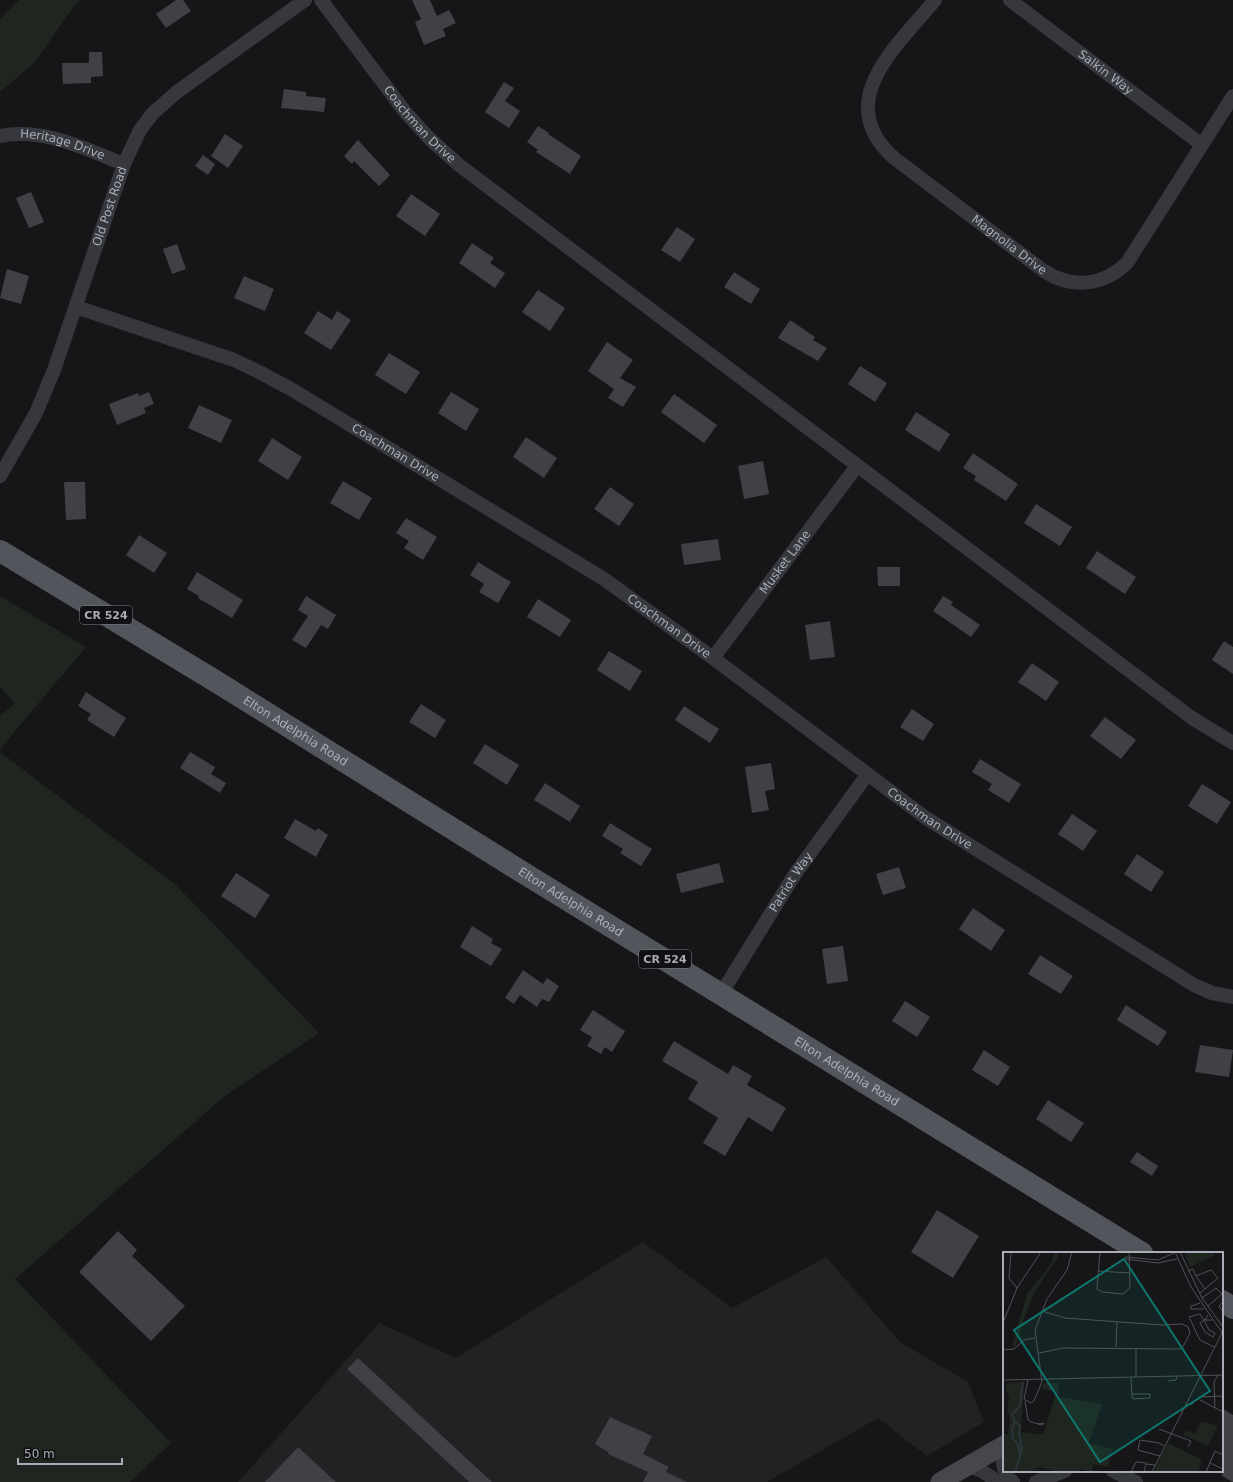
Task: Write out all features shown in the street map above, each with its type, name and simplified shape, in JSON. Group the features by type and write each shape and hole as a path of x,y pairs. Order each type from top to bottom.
{"main road":[{"name":"Elton Adelphia Road","path":"0,551 212,679 522,872 1140,1252"},
{"path":"1223,1302 1233,1308 1223,1314"},
{"path":"940,1482 1002,1446"}],"street":[{"name":"Old Post Road","path":"0,476 36,413 54,370 124,164 140,130 165,102 305,0"},
{"name":"Coachman Drive","path":"321,0 406,113 430,139 460,165 1192,718 1233,743"},
{"name":"Magnolia Drive","path":"935,0 882,65 872,83 868,104 870,124 874,134 886,151 894,158 1052,276 1072,283 1102,280 1120,270 1133,255 1233,96"},
{"name":"Salkin Way","path":"1010,0 1202,145"},
{"name":"Heritage Drive","path":"0,136 15,133 39,134 124,164"},
{"name":"Coachman Drive","path":"76,307 234,360 292,389 604,579 713,658 867,774 965,844 1194,985 1212,993 1233,997"},
{"name":"Musket Lane","path":"713,658 857,466"},
{"name":"Patriot Way","path":"721,994 795,874 867,774"},
{"path":"1002,1446 1003,1458"},
{"path":"968,1466 982,1471 998,1482"},
{"path":"1005,1472 1007,1477 1013,1482"},
{"path":"1041,1481 1063,1472"},
{"path":"1115,1472 1136,1482"}],"shaded area":[{"path":"19,0 81,0 74,6 35,62 0,92 0,19"},
{"path":"0,596 86,647 0,749 0,716 15,703 0,687"},
{"path":"0,752 175,884 319,1033 226,1095 15,1279 171,1443 130,1482 0,1482"},
{"path":"643,1242 732,1308 826,1257 900,1342 968,1382 984,1422 927,1456 878,1418 767,1482 238,1482 379,1323 456,1358"}],"building":[{"path":"176,0 183,0 191,11 166,28 156,14"},
{"path":"412,0 430,0 437,16 449,10 456,23 443,29 446,36 424,45 415,22 421,19"},
{"path":"89,52 102,52 103,76 91,77 91,83 63,84 62,63 89,63"},
{"path":"504,82 514,88 505,101 520,111 509,128 485,112"},
{"path":"284,89 306,92 306,96 326,98 324,112 281,108"},
{"path":"538,126 581,156 570,174 536,152 538,150 527,142"},
{"path":"225,134 243,146 228,168 211,156"},
{"path":"358,140 390,175 379,186 354,161 352,164 344,156"},
{"path":"203,155 215,164 208,175 195,166"},
{"path":"31,192 44,222 29,228 16,198"},
{"path":"411,194 440,214 425,236 396,216"},
{"path":"677,227 695,239 680,262 661,250"},
{"path":"472,243 494,258 490,263 505,273 495,288 459,263"},
{"path":"177,244 186,269 172,274 163,249"},
{"path":"7,269 29,276 21,304 0,298"},
{"path":"734,272 760,289 751,304 724,287"},
{"path":"244,276 274,289 265,311 234,298"},
{"path":"538,290 565,308 550,331 522,312"},
{"path":"318,311 332,320 337,311 351,320 331,350 304,333"},
{"path":"790,320 815,337 813,340 827,348 818,361 778,338"},
{"path":"607,342 633,360 620,378 636,387 623,407 608,398 614,389 588,371"},
{"path":"389,353 420,372 406,394 375,375"},
{"path":"860,366 887,383 875,402 848,384"},
{"path":"149,392 154,404 144,408 146,413 117,425 109,404 138,393 139,396"},
{"path":"451,392 479,409 466,431 438,413"},
{"path":"674,394 717,425 704,443 661,412"},
{"path":"199,405 232,420 221,443 188,428"},
{"path":"916,412 950,434 939,452 905,430"},
{"path":"526,437 557,458 544,478 513,457"},
{"path":"272,438 302,457 288,480 258,461"},
{"path":"973,453 1018,484 1006,501 974,480 976,476 963,468"},
{"path":"763,461 769,494 744,499 738,466"},
{"path":"343,481 372,498 359,520 330,503"},
{"path":"64,482 85,482 86,519 66,520"},
{"path":"610,487 634,504 619,526 594,509"},
{"path":"1036,504 1072,527 1060,546 1024,523"},
{"path":"406,518 437,537 423,560 404,548 409,541 396,533"},
{"path":"139,535 167,553 154,573 126,555"},
{"path":"718,539 721,560 684,565 681,544"},
{"path":"1097,551 1136,577 1125,594 1086,568"},
{"path":"478,562 511,582 498,603 479,592 484,584 470,575"},
{"path":"877,567 900,567 900,586 878,586"},
{"path":"197,572 243,600 232,618 198,598 199,596 187,589"},
{"path":"306,596 336,615 328,629 321,625 306,648 292,640 308,616 298,610"},
{"path":"943,596 953,602 951,605 980,625 971,637 933,611"},
{"path":"538,599 571,620 560,637 527,617"},
{"path":"830,621 835,657 810,660 805,625"},
{"path":"1224,641 1233,647 1233,674 1212,660"},
{"path":"609,651 642,671 630,691 597,670"},
{"path":"1032,663 1059,682 1046,701 1018,682"},
{"path":"86,692 126,718 114,737 87,720 91,714 78,706"},
{"path":"421,704 446,720 435,738 409,722"},
{"path":"684,706 719,729 710,743 675,720"},
{"path":"912,709 934,724 923,741 900,727"},
{"path":"1105,717 1136,740 1121,759 1090,736"},
{"path":"485,744 519,765 507,785 473,763"},
{"path":"190,752 215,767 211,774 226,783 220,793 180,768"},
{"path":"980,759 1021,784 1009,803 988,790 992,784 972,772"},
{"path":"771,763 775,789 765,791 769,810 752,813 745,767"},
{"path":"545,783 580,806 570,822 534,800"},
{"path":"1202,784 1231,802 1217,824 1188,806"},
{"path":"1072,814 1097,831 1083,851 1058,834"},
{"path":"295,819 316,831 318,828 328,835 316,857 284,838"},
{"path":"610,823 652,849 641,866 620,853 623,849 602,836"},
{"path":"1137,854 1164,872 1151,892 1124,874"},
{"path":"719,863 724,882 681,893 676,874"},
{"path":"899,867 906,888 883,895 876,874"},
{"path":"236,873 270,895 255,918 221,896"},
{"path":"973,908 1005,930 991,951 959,929"},
{"path":"472,926 493,939 491,943 502,949 491,966 460,947"},
{"path":"843,946 848,981 827,984 822,949"},
{"path":"1040,955 1073,976 1061,994 1028,974"},
{"path":"523,970 543,984 547,978 559,986 549,1002 542,999 537,1007 520,995 514,1004 505,998"},
{"path":"905,1001 930,1017 917,1037 892,1021"},
{"path":"1126,1005 1167,1032 1158,1046 1117,1020"},
{"path":"593,1010 625,1031 612,1052 605,1047 601,1054 587,1046 592,1037 580,1030"},
{"path":"674,1041 728,1074 733,1065 752,1076 747,1085 786,1108 772,1132 748,1117 725,1156 703,1143 718,1118 688,1099 698,1082 662,1061"},
{"path":"1200,1045 1233,1050 1229,1077 1195,1072"},
{"path":"984,1050 1010,1067 998,1086 972,1070"},
{"path":"1048,1100 1084,1123 1071,1142 1036,1119"},
{"path":"1137,1152 1158,1166 1152,1176 1130,1162"},
{"path":"937,1210 979,1236 953,1278 911,1252"},
{"path":"118,1231 137,1250 132,1256 185,1306 151,1341 79,1272"},
{"path":"358,1358 492,1482 469,1482 347,1369"},
{"path":"1223,1409 1233,1415 1233,1482 1222,1476"},
{"path":"610,1417 652,1436 643,1454 669,1467 666,1472 687,1482 643,1482 648,1472 608,1454 608,1452 595,1444"},
{"path":"298,1447 336,1482 265,1482"}]}
